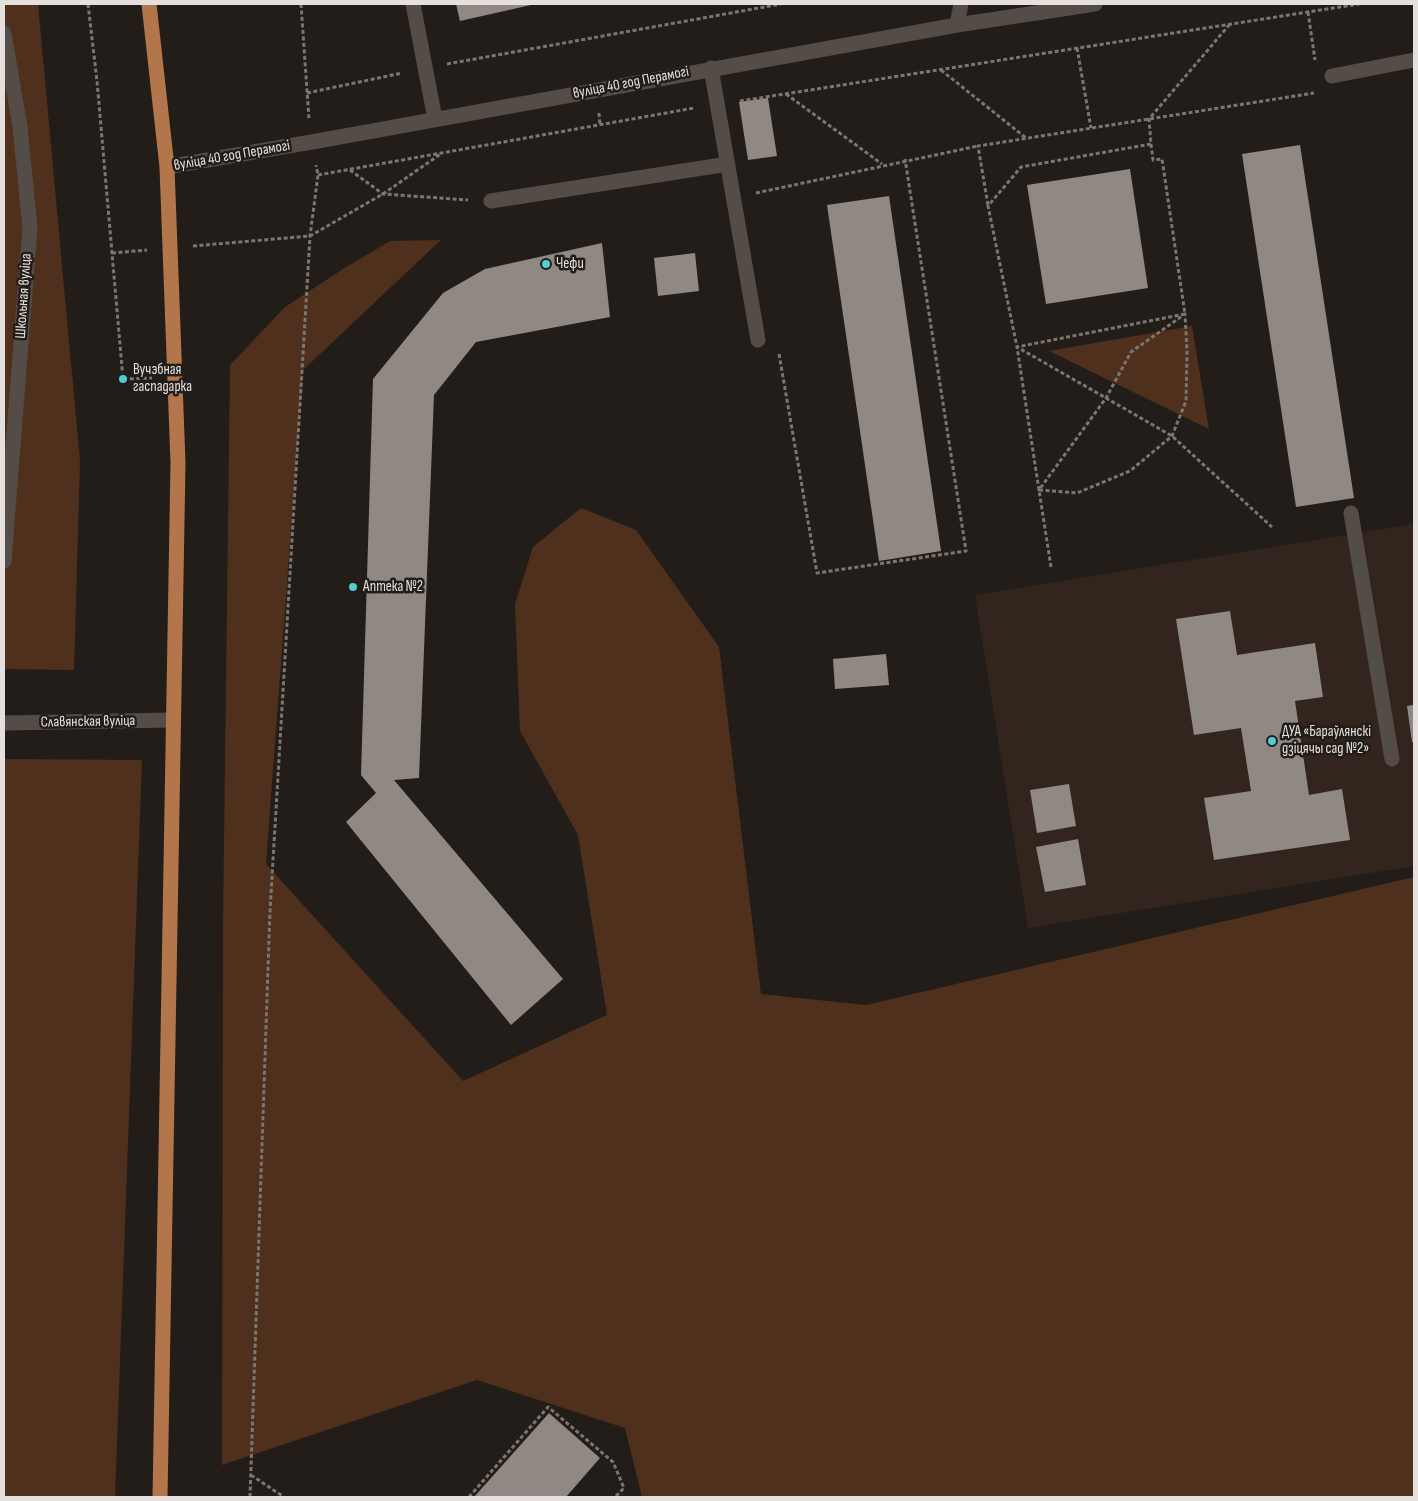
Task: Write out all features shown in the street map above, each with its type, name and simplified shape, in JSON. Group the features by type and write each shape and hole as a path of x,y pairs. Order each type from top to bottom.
{"main road":[{"path":"148,4 167,166 178,463 160,1497"}],"street":[{"path":"413,4 435,119"},
{"path":"957,24 961,4"},
{"name":"вуліца 40 год Перамогі","path":"167,166 311,142 957,24 1095,4"},
{"name":"Школьная вуліца","path":"4,33 20,127 30,228 4,561"},
{"path":"1332,76 1414,60"},
{"path":"711,68 758,340"},
{"path":"491,201 728,164"},
{"path":"1351,513 1392,759"},
{"name":"Славянская вуліца","path":"4,723 173,720"}],"path":[{"path":"88,4 98,81 123,380"},
{"path":"250,1497 270,911 310,236 318,175 311,142 301,4"},
{"path":"307,93 425,68 781,4"},
{"path":"318,175 717,104 1359,4"},
{"path":"1308,12 1315,65"},
{"path":"1039,490 1077,493 1130,471 1172,436 1186,401 1187,352 1185,314 1162,159 1153,160 1149,119 1231,24"},
{"path":"1077,48 1090,128"},
{"path":"940,69 1026,138"},
{"path":"751,194 905,159 1319,92"},
{"path":"786,93 883,164"},
{"path":"988,206 1021,167 1151,144"},
{"path":"978,146 1016,347 1051,568"},
{"path":"112,253 310,236 383,194 443,153"},
{"path":"778,350 816,573 966,551 905,159"},
{"path":"350,169 383,194 491,201"},
{"path":"1016,347 1185,314"},
{"path":"1039,490 1106,398 1131,352 1185,314"},
{"path":"1016,347 1172,436 1272,527"},
{"path":"469,1497 548,1407 613,1462 624,1488 615,1497"},
{"path":"251,1474 284,1497"}],"shaded area":[{"path":"4,4 38,4 80,461 74,670 4,669"},
{"path":"441,240 303,370 266,864 463,1081 607,1015 578,835 520,731 515,604 533,547 581,508 636,530 719,647 761,994 866,1005 1414,877 1414,1497 642,1497 625,1428 477,1380 222,1465 223,923 230,365 285,307 390,241"},
{"path":"1192,326 1209,429 1049,351"},
{"path":"1414,524 1414,866 1028,928 975,595"},
{"path":"4,759 142,760 115,1497 4,1497"}],"building":[{"path":"456,4 531,4 531,5 460,21"},
{"path":"768,98 777,156 748,160 739,102"},
{"path":"1300,145 1354,498 1296,507 1242,154"},
{"path":"1130,169 1148,288 1046,304 1027,185"},
{"path":"889,196 941,551 879,561 827,205"},
{"path":"602,243 610,317 476,342 434,395 419,778 394,780 563,979 511,1025 346,822 376,793 361,775 373,379 443,293 485,269"},
{"path":"695,253 699,291 658,296 654,258"},
{"name":"ДУА «Бараўлянскі дзіцячы сад №2»","path":"1230,611 1237,655 1315,643 1323,697 1295,701 1309,795 1342,789 1350,840 1214,860 1204,798 1251,791 1241,728 1194,735 1176,619"},
{"path":"886,654 889,685 835,689 833,659"},
{"path":"1414,705 1414,742 1412,742 1407,706"},
{"path":"1069,784 1076,826 1037,833 1030,790"},
{"path":"1078,839 1086,885 1045,892 1036,847"},
{"path":"549,1413 600,1458 566,1497 474,1497"}],"place":[{"name":"Чефи","path":"546,264"},
{"name":"Вучэбная гаспадарка","path":"123,379"},
{"name":"Аптека №2","path":"353,587"},
{"name":"ДУА «Бараўлянскі дзіцячы сад №2»","path":"1272,741"}]}
